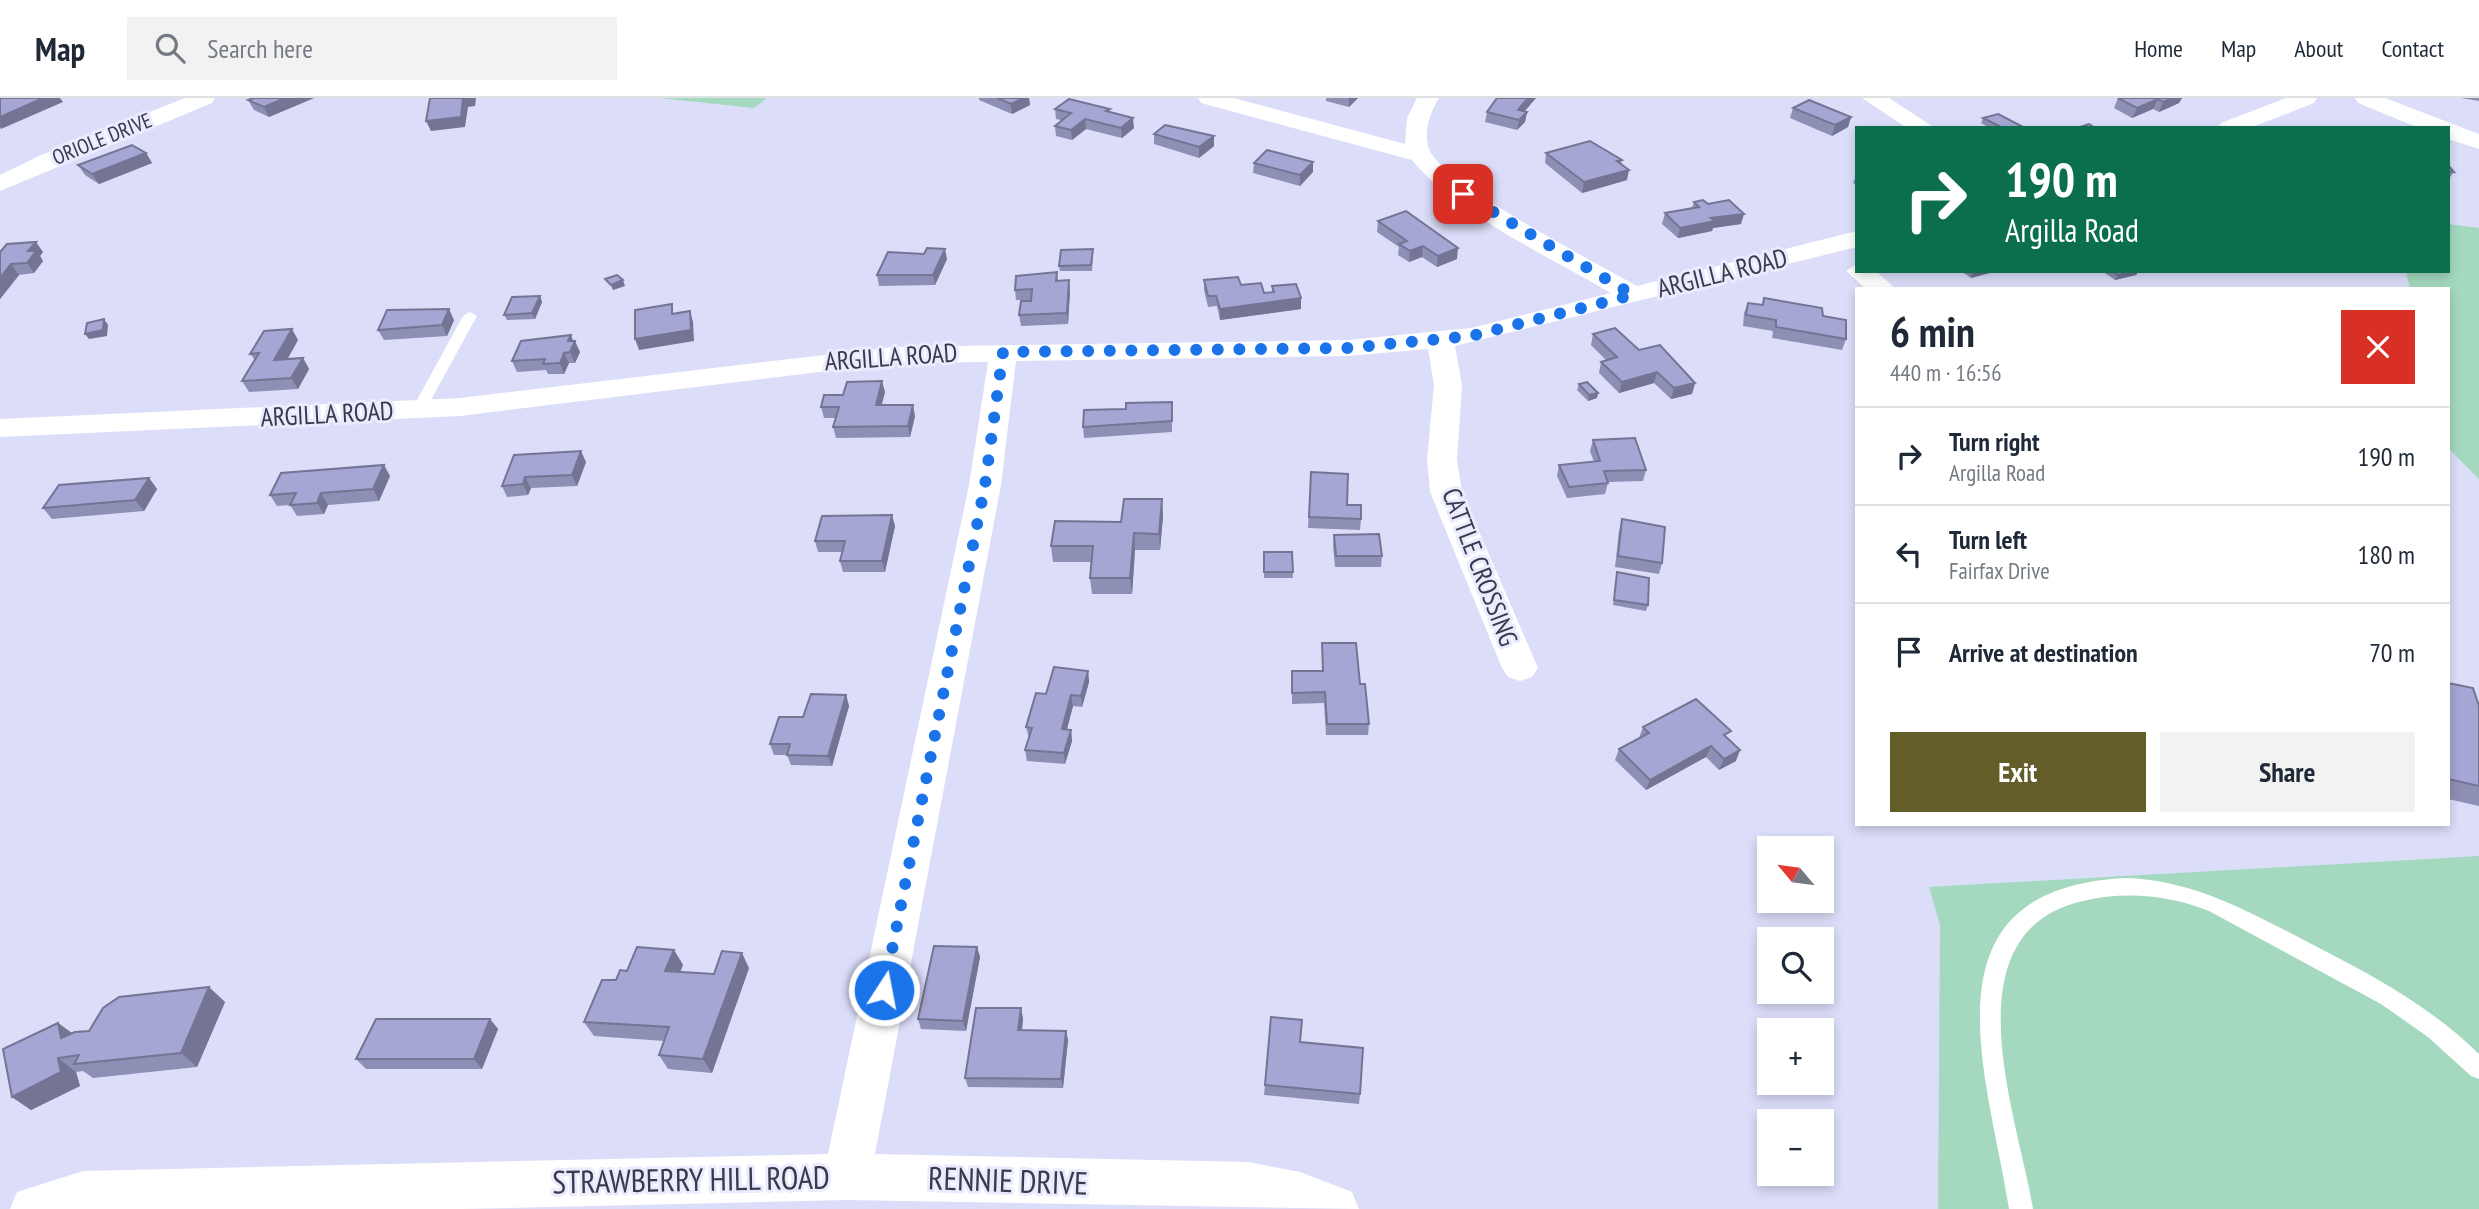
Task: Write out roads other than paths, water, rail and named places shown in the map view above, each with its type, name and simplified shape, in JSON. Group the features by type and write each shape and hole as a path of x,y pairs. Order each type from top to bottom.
{"street":[{"name":"ORIOLE DRIVE","path":"0,184 49,160 205,98"},
{"path":"1209,98 1419,156 1463,194 1633,295"},
{"path":"1419,156 1417,127 1428,98"},
{"path":"1873,98 1921,126"},
{"path":"2234,126 2306,98"},
{"path":"2366,98 2434,126"},
{"path":"2450,132 2479,142"},
{"name":"ARGILLA ROAD","path":"0,428 460,407 842,358 1003,352 1348,348 1440,340 1471,336 1855,240"},
{"path":"1826,247 1855,268"},
{"path":"1862,273 1880,287"},
{"name":"CATTLE CROSSING","path":"1440,340 1448,385 1442,459 1446,492 1520,668"},
{"name":"STRAWBERRY HILL ROAD","path":"34,1209 83,1195 117,1192 847,1177 985,485 1003,352"},
{"name":"RENNIE DRIVE","path":"847,1177 1248,1186 1300,1196 1335,1209"}],"lane":[{"path":"419,409 470,316"},
{"path":"2021,1209 1988,1014 1998,957 2005,945 2017,928 2041,908 2063,897 2097,888 2130,888 2171,891 2211,905 2356,975 2401,1003 2460,1048 2479,1069"}]}
